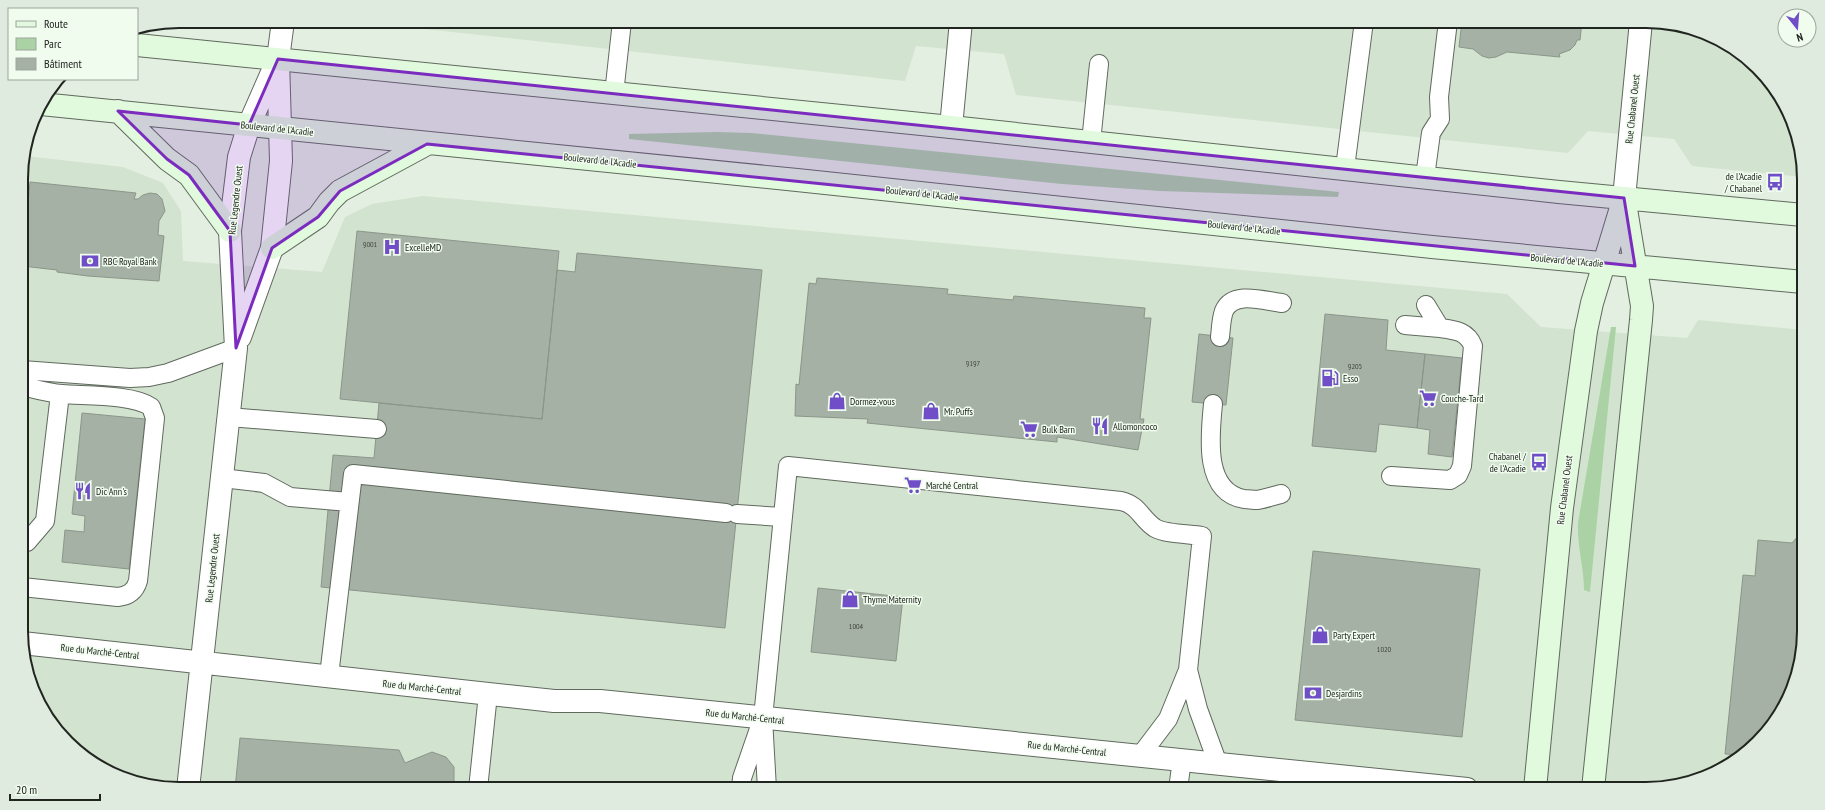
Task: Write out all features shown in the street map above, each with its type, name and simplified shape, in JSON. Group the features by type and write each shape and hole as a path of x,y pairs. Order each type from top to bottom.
{"main road":[{"path":"138,45 951,127 1797,215"},
{"name":"Boulevard de l'Acadie","path":"47,105 1797,281"},
{"path":"118,111 167,159 189,175 230,231"},
{"path":"272,248 318,216 328,202 340,190 427,144"},
{"name":"Rue Chabanel Ouest","path":"1536,782 1562,508 1586,331 1603,263 1624,198"},
{"name":"Rue Chabanel Ouest","path":"1594,782 1642,306 1624,198"}],"street":[{"name":"Rue Legendre Ouest","path":"236,348 272,248 280,174 278,59 282,28"},
{"path":"951,127 960,28"},
{"name":"Rue Chabanel Ouest","path":"1624,198 1640,28"},
{"name":"Rue Legendre Ouest","path":"189,782 236,348 230,231 239,157 249,125 278,59"},
{"name":"Rue du Marché-Central","path":"28,644 554,701 600,701 1397,782"}],"lane":[{"path":"614,94 621,28"},
{"path":"1345,168 1363,28"},
{"path":"1425,177 1431,133 1440,119 1439,97 1447,28"},
{"path":"1091,142 1100,64"},
{"path":"1220,336 1226,307 1235,300 1246,298 1282,303"},
{"path":"1426,305 1440,328"},
{"path":"1391,476 1444,481 1454,479 1461,471 1473,346 1471,339 1465,333 1440,328 1404,325"},
{"path":"28,370 130,378 149,377 168,373 236,348"},
{"path":"28,388 60,394 123,398 148,404 151,406 155,414 138,581 134,591 124,596 28,588"},
{"path":"28,541 46,521 60,394"},
{"path":"1213,404 1210,434 1215,471 1222,488 1236,497 1255,500 1281,494"},
{"path":"229,417 377,429"},
{"path":"767,782 763,718 788,466 1128,503 1141,513 1155,528 1202,536 1188,670 1164,725 1140,756"},
{"path":"329,676 353,474 782,517"},
{"path":"222,478 264,483 290,497 349,502"},
{"path":"1188,670 1198,709 1218,764"},
{"path":"479,782 488,694"},
{"path":"742,782 763,718"},
{"path":"1179,782 1182,760"}],"highlighted area":[{"path":"278,59 1624,198 1635,266 427,144 340,191 318,217 272,248 236,348 230,231 189,175 167,159 118,111 249,125"}],"shaded area":[{"path":"415,28 1666,29 1704,39 1722,48 1746,65 1760,79 1777,103 1786,121 1796,159 1797,176 1692,166 1674,139 1588,131 1568,153 1016,95 1004,54 916,46 905,81"},
{"name":"Marché Central","path":"29,157 123,167 163,183 181,211 183,261 322,272 345,217 372,204 423,196 1507,294 1541,327 1687,338 1698,320 1797,329 1797,641 1792,670 1786,689 1777,707 1760,731 1746,745 1722,762 1704,771 1676,779 1656,782 169,782 140,777 121,771 103,762 79,745 65,731 48,707 39,689 31,661 28,641 28,169"}],"green space":[{"path":"717,132 751,133 1339,192 1338,197 1160,191 1062,184 629,139 629,134"},
{"path":"1611,327 1616,327 1590,592 1584,590 1578,523"}],"building":[{"path":"1461,28 1581,28 1580,40 1577,40 1575,45 1570,50 1559,54 1560,57 1507,52 1496,57 1489,58 1482,56 1473,49 1459,47"},
{"path":"30,182 136,193 134,199 138,199 143,195 150,193 157,194 162,199 165,211 159,221 158,235 164,236 159,281 88,276 28,267 28,203"},
{"path":"357,231 559,251 542,419 340,399"},
{"path":"577,253 762,270 725,628 321,587 333,455 374,458 379,403 542,419 557,270 575,272"},
{"path":"817,278 948,289 947,294 1013,300 1014,296 1145,308 1144,318 1151,318 1140,419 1144,419 1138,450 1057,437 1057,442 867,423 868,419 795,416 796,384 799,385 809,283 816,284"},
{"path":"1325,314 1388,320 1386,350 1425,354 1417,428 1379,424 1376,452 1312,446"},
{"path":"1199,334 1233,338 1226,405 1192,402"},
{"path":"1425,354 1462,358 1452,457 1428,454 1430,430 1417,428"},
{"path":"82,413 145,419 129,569 62,562 65,530 84,532 85,516 72,514"},
{"path":"1797,537 1797,641 1789,680 1777,707 1760,731 1746,745 1733,754 1725,754 1743,575 1755,576 1758,540 1792,543"},
{"path":"1313,551 1480,569 1462,737 1295,720"},
{"path":"818,588 903,597 896,661 811,652"},
{"path":"240,738 399,750 405,763 432,752 446,757 454,767 454,782 236,782"}],"place":[{"name":"de l'Acadie / Chabanel","path":"1775,182"},
{"name":"ExcelleMD","path":"392,247"},
{"name":"RBC Royal Bank","path":"90,261"},
{"name":"Esso","path":"1330,378"},
{"name":"Couche-Tard","path":"1428,398"},
{"name":"Dormez-vous","path":"837,401"},
{"name":"Mr. Puffs","path":"931,411"},
{"name":"Allomoncoco","path":"1100,426"},
{"name":"Bulk Barn","path":"1029,429"},
{"name":"Chabanel / de l'Acadie","path":"1539,462"},
{"name":"Marché Central","path":"913,485"},
{"name":"Dic Ann's","path":"83,491"},
{"name":"Thyme Maternity","path":"850,599"},
{"name":"Party Expert","path":"1320,635"},
{"name":"Desjardins","path":"1313,693"}]}
